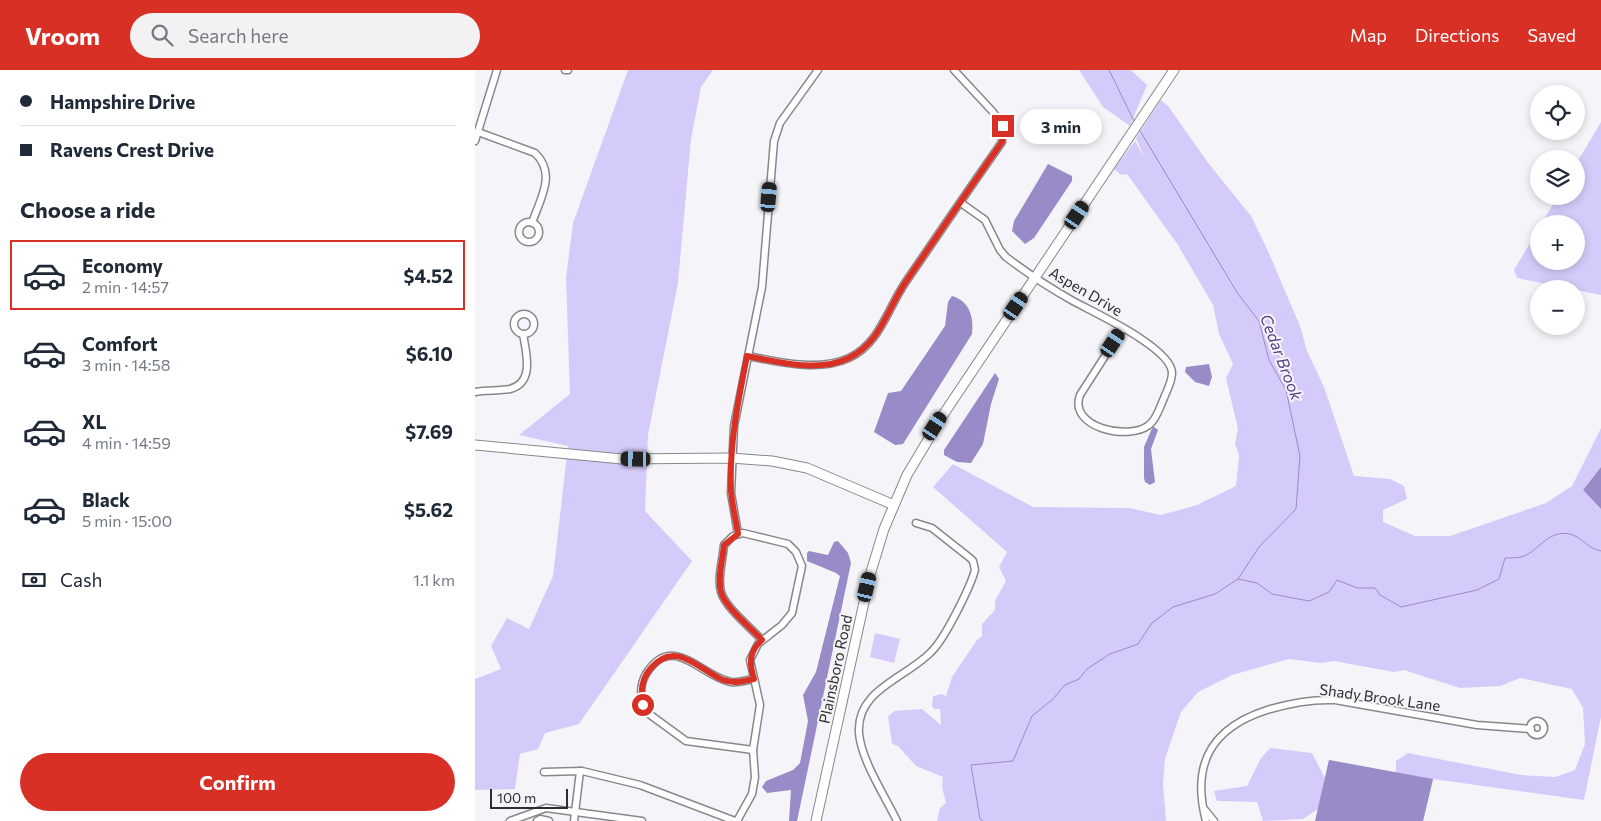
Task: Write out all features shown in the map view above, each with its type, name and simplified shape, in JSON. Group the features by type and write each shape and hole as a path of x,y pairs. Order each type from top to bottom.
{"street":[{"path":"475,141 497,70"},
{"path":"738,534 731,493 731,458 734,426 762,287 775,134 818,70"},
{"path":"747,356 807,365 838,362 861,351 880,330 905,283 1002,142 1004,132 993,112 954,70"},
{"name":"Plainsboro Road","path":"816,821 870,575 893,505 927,438 1174,70"},
{"path":"478,132 535,153 547,170 547,180 532,223"},
{"name":"Aspen Drive","path":"961,203 985,220 1000,250 1006,257 1073,300 1123,328 1168,361 1172,373 1155,416 1150,424 1137,430 1113,430 1089,423 1083,418 1077,403 1089,378 1123,328"},
{"path":"475,392 509,389 525,378 527,361 523,334"},
{"path":"475,445 622,458 731,458 772,461 807,468 893,505"},
{"path":"897,821 861,742 860,718 873,695 932,651 953,617 974,574 973,561 932,528 916,523"},
{"path":"544,772 580,771 640,785 736,821 752,794 755,777 753,750 760,705 750,660 753,651 762,640 783,625 792,613 802,566 796,552 788,544 743,533 738,534 724,545 721,594 726,603 762,640"},
{"path":"753,750 682,739 645,711 641,689 649,670 656,662 667,657 688,659 731,682 754,679"},
{"name":"Shady Brook Lane","path":"1206,821 1201,781 1210,750 1221,734 1248,716 1295,702 1335,700 1477,725 1531,729"},
{"path":"574,821 577,811 580,771"},
{"path":"510,821 547,808 642,821"},
{"path":"1203,808 1214,821"},
{"path":"537,821 540,819 549,821"}],"shaded area":[{"path":"628,70 713,70 701,87 691,139 678,283 648,435 645,511 692,561 579,724 545,733 538,749 520,754 515,789 475,790 475,679 501,669 491,646 507,618 529,629 553,576 568,446 519,435 570,394 566,278 573,223"},
{"path":"1079,70 1131,70 1147,85 1130,126 1103,107"},
{"path":"1161,100 1168,106 1209,164 1251,216 1300,326 1307,351 1324,387 1354,476 1390,479 1404,486 1407,499 1383,510 1383,522 1415,536 1450,536 1546,503 1572,486 1601,428 1601,467 1583,490 1601,509 1601,717 1584,800 1433,779 1423,821 1318,809 1303,819 1263,821 1257,802 1217,801 1214,791 1247,786 1261,758 1270,748 1312,753 1325,778 1329,760 1396,773 1396,761 1408,753 1521,775 1555,777 1575,770 1585,744 1583,708 1572,689 1520,678 1500,686 1460,688 1404,670 1394,672 1334,661 1321,663 1289,659 1232,675 1198,692 1181,712 1165,759 1163,784 1166,821 937,821 940,808 946,803 942,787 943,777 916,766 898,746 892,744 888,716 895,711 922,709 941,725 940,709 934,709 932,706 933,696 942,694 946,696 952,677 977,640 982,636 982,624 995,610 995,601 1006,581 999,567 1007,552 933,487 953,464 1033,507 1129,508 1161,515 1197,505 1236,486 1239,455 1235,444 1238,429 1226,378 1233,364 1219,334 1213,305 1178,245 1127,174 1121,175 1114,169 1135,141 1145,159 1136,138"},
{"path":"1601,122 1601,295 1585,292 1585,280 1530,281 1517,278 1514,270 1530,243 1530,270 1585,270 1585,215 1546,215 1553,205 1585,205 1584,150"},
{"path":"1048,164 1072,176 1072,181 1034,238 1025,244 1012,231 1014,221"},
{"path":"952,296 958,298 967,306 971,316 972,334 903,444 895,445 874,432 888,393 901,391 945,326 948,302"},
{"path":"1209,364 1212,377 1209,386 1195,382 1185,372 1186,367"},
{"path":"995,373 999,379 991,404 983,444 971,463 957,462 944,455 944,450"},
{"path":"1153,426 1158,430 1151,449 1155,482 1150,485 1145,482 1144,478 1144,447"},
{"path":"1601,467 1601,509 1583,490"},
{"path":"838,541 848,553 851,563 797,821 789,821 791,790 767,793 762,787 766,781 793,770 800,763 808,721 803,695 816,672 840,576 807,561 807,553 809,551 828,555 834,542"},
{"path":"875,633 900,639 894,663 870,657"},
{"path":"1329,760 1433,779 1423,821 1315,821"}],"waterway":[{"name":"Cedar Brook","path":"1109,70 1134,121"},
{"name":"Cedar Brook","path":"1139,129 1238,294 1259,321 1269,360 1286,390 1300,456 1296,509 1259,547 1238,579"},
{"path":"983,821 980,819 971,765 1013,761 1032,716 1052,700 1065,685 1079,679 1087,669 1110,654 1138,644 1152,623 1173,607 1215,594 1238,579 1257,583 1272,594 1309,601 1329,592 1337,580 1357,588 1375,588 1380,595 1401,607 1477,590 1499,579 1505,558 1527,555 1549,538 1562,533 1570,534 1592,548 1601,551"}],"route":[{"path":"643,705 641,696 643,679 656,662 667,657 679,656 688,659 731,682 754,679 750,660 753,651 762,640 726,603 721,594 720,586 724,545 733,536 738,534 731,493 731,458 734,426 747,356 782,363 807,365 838,362 861,351 880,330 893,302 905,283 1002,142 1003,126"}]}
